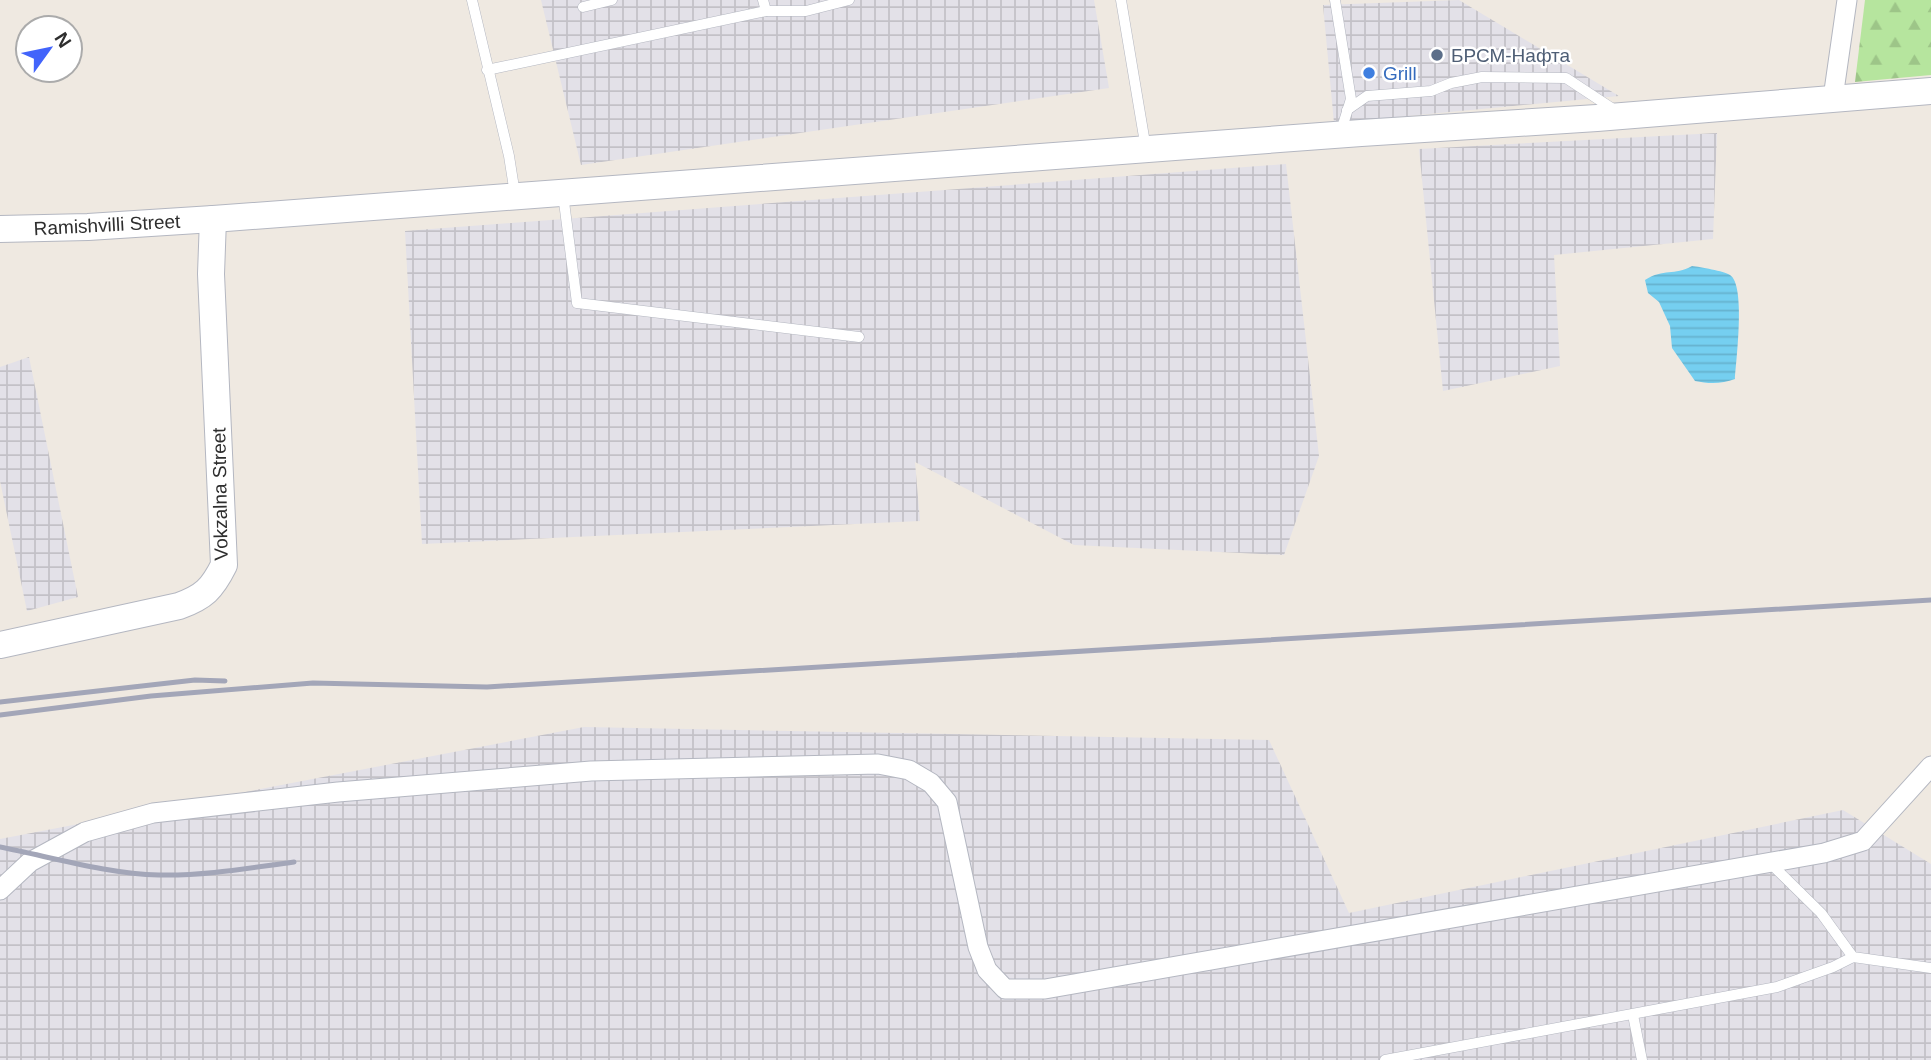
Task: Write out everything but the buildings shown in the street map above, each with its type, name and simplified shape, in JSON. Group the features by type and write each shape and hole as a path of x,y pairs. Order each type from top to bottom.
{"main road":[{"name":"Ramishvilli Street","path":"0,229 88,227 213,219 1626,116 1931,91"},
{"name":"Vokzalna Street","path":"0,645 179,606 200,598 220,574 224,565 224,535 211,274 213,219"}],"street":[{"path":"1833,98 1847,0"},
{"path":"0,890 30,862 85,832 153,813 338,792 591,771 878,764 909,770 930,783 947,802 978,947 987,970 1005,989 1045,989 1824,853 1863,841 1931,766"}],"lane":[{"path":"472,0 509,156 515,197"},
{"path":"583,7 612,0"},
{"path":"487,70 765,5 806,11 849,0"},
{"path":"1121,0 1146,149"},
{"path":"1335,0 1351,99 1340,135"},
{"path":"1347,110 1367,96 1432,91 1451,83 1482,76 1566,78 1626,116"},
{"path":"563,193 577,303 859,338"},
{"path":"1770,863 1821,913 1853,957"},
{"path":"1385,1060 1777,987 1853,957 1931,968"},
{"path":"1633,1015 1642,1060"}],"shaded area":[{"path":"541,0 1094,0 1109,88 581,165"},
{"path":"1459,0 1619,96 1334,123 1323,5"},
{"path":"1717,133 1713,239 1554,255 1560,366 1443,391 1419,149"},
{"path":"1286,164 1319,456 1284,555 1074,545 915,462 920,521 422,544 405,231"},
{"path":"29,357 78,597 27,611 0,481 0,367"},
{"path":"584,727 1269,740 1349,913 1843,810 1931,864 1931,1060 0,1060 0,839"}],"green space":[{"path":"1865,0 1931,0 1931,75 1855,82"}],"water":[{"path":"1692,266 1730,275 1735,282 1739,308 1735,379 1715,383 1695,381 1672,348 1670,326 1659,302 1648,293 1645,280"}],"railway":[{"path":"0,715 151,696 313,683 487,687 1931,600"},
{"path":"0,702 195,680 225,681"},
{"path":"0,847 100,868 159,875 210,873 294,862"}],"place":[{"name":"БРСМ-Нафта","path":"1437,55"},
{"name":"Grill","path":"1369,73"}]}
